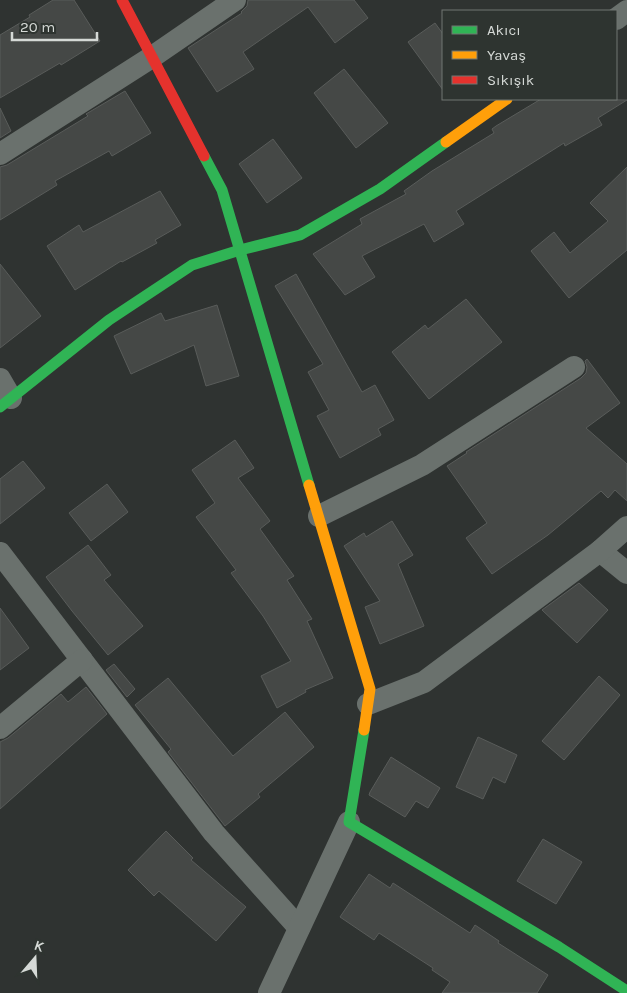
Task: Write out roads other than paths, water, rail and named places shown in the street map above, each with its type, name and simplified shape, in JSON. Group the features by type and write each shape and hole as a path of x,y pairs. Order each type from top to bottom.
{"street":[{"path":"122,0 222,190 370,689 349,822 269,993"},
{"path":"0,154 152,57 235,0"},
{"path":"617,18 627,10"},
{"path":"4,395 109,320 192,265 240,250 300,235 380,189 506,100"},
{"path":"319,516 422,465 574,367"},
{"path":"368,704 424,682 600,551 627,528"},
{"path":"600,551 627,572"},
{"path":"0,553 214,833 299,928"},
{"path":"0,728 82,660"},
{"path":"349,822 627,991"}]}
